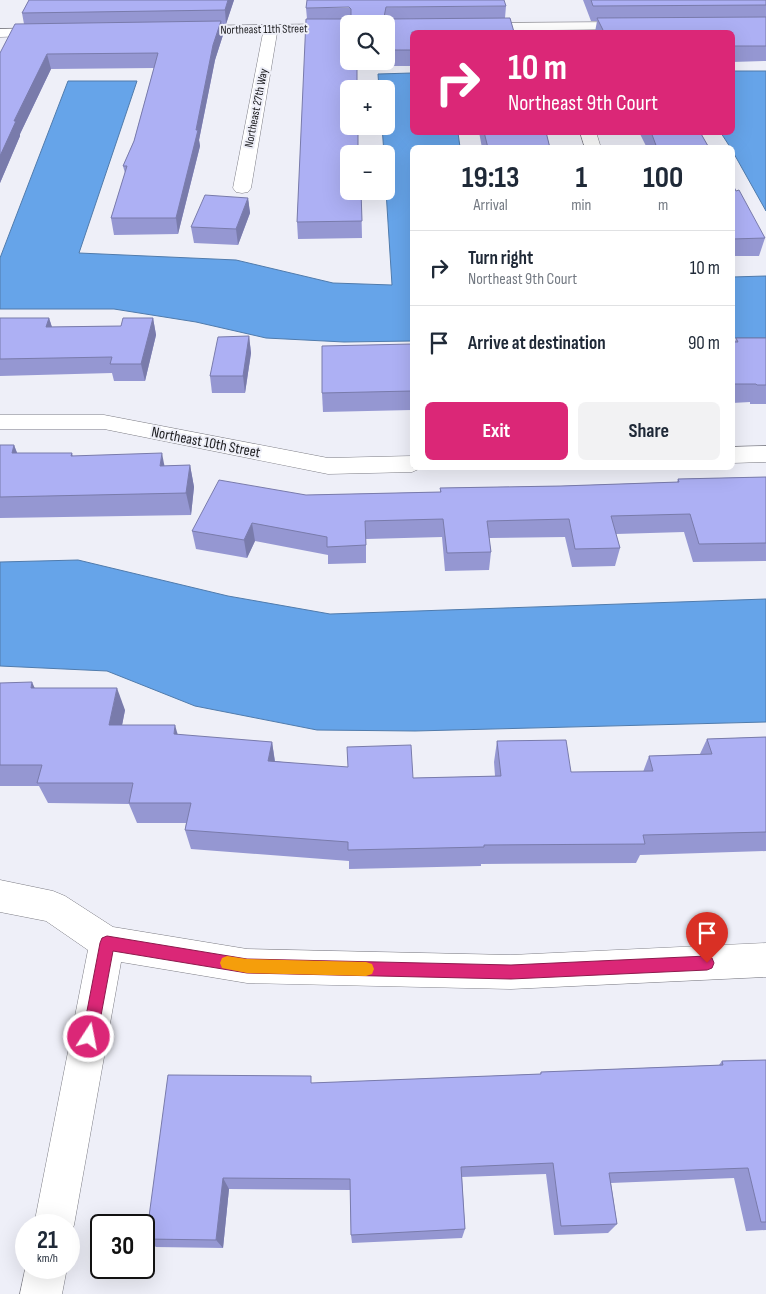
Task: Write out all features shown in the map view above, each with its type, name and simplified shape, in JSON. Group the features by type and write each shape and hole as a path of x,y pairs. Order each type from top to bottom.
{"street":[{"path":"464,27 552,30 649,26"},
{"name":"Northeast 11th Street","path":"174,30 340,28"},
{"name":"Northeast 27th Way","path":"242,188 271,29"},
{"path":"0,33 58,32"},
{"name":"Northeast 10th Street","path":"0,422 104,422 328,466 410,464"},
{"path":"735,455 766,454"},
{"path":"0,896 52,907 107,943 247,966 511,972 766,960"},
{"path":"56,1214 107,943"},
{"path":"40,1294 43,1279"}],"water":[{"path":"735,71 766,71 766,211 735,156 735,145 729,145 722,135 735,135"},
{"path":"410,73 410,135 458,135 460,145 410,145 410,341 344,342 266,338 196,322 114,309 0,309 0,258 68,81 137,81 79,253 236,260 333,283 392,285 387,200 395,200 395,145 383,145 383,135 395,135 395,80 378,80 378,74"},
{"path":"766,276 766,338 735,338 735,277"},
{"path":"78,560 228,596 330,614 766,599 766,722 415,731 317,730 195,706 107,671 0,666 0,562"}],"building":[{"path":"29,0 228,0 225,10 22,13"},
{"path":"307,0 504,0 506,6 386,7 384,15 351,15 349,7 306,8"},
{"path":"591,0 766,0 766,5 593,6"},
{"path":"766,17 766,46 735,46 735,30 603,30 597,18"},
{"path":"510,18 513,30 410,30 410,50 395,50 395,19"},
{"path":"306,19 340,19 340,70 357,70 357,80 340,80 340,135 358,135 358,145 340,145 340,200 361,200 362,221 297,222"},
{"path":"221,21 213,45 196,130 198,130 176,218 111,218 127,166 123,166 134,141 158,53 47,54 14,121 16,121 0,156 0,53 15,24"},
{"path":"485,135 547,135 549,145 487,145"},
{"path":"652,135 702,135 707,145 656,145"},
{"path":"735,189 736,191 739,190 765,238 735,239"},
{"path":"205,195 248,198 236,229 191,227"},
{"path":"0,318 49,318 46,327 121,326 123,318 153,318 141,364 110,364 112,357 0,359"},
{"path":"249,336 243,376 210,376 218,337"},
{"path":"736,338 766,338 766,385 735,384 735,342 738,342"},
{"path":"410,344 410,391 322,393 322,346"},
{"path":"0,445 14,445 12,453 72,453 71,456 162,453 160,466 190,465 186,493 0,497"},
{"path":"766,477 766,543 699,544 690,514 611,516 620,548 575,549 569,519 487,521 491,552 447,553 443,519 365,521 366,545 327,547 327,537 252,523 244,540 192,531 219,480 306,495 441,492 440,488 561,486 679,482 678,479"},
{"path":"32,682 31,688 117,688 109,725 175,725 174,734 272,742 268,761 348,767 347,747 411,745 413,778 501,776 497,741 566,740 571,772 653,771 649,756 712,754 707,739 766,737 766,832 643,835 645,844 484,845 484,847 348,850 348,842 185,830 191,803 129,803 133,783 37,783 42,765 0,765 0,683"},
{"path":"766,1060 766,1222 761,1222 748,1168 609,1173 617,1224 561,1226 553,1163 461,1167 465,1229 351,1235 350,1179 223,1178 216,1240 155,1239 155,1214 149,1214 168,1075 311,1076 311,1083 723,1065 722,1061"}],"slow traffic":[{"path":"227,963 247,966 366,969"}],"route":[{"path":"89,1037 107,943 247,966 511,972 707,963"}]}
